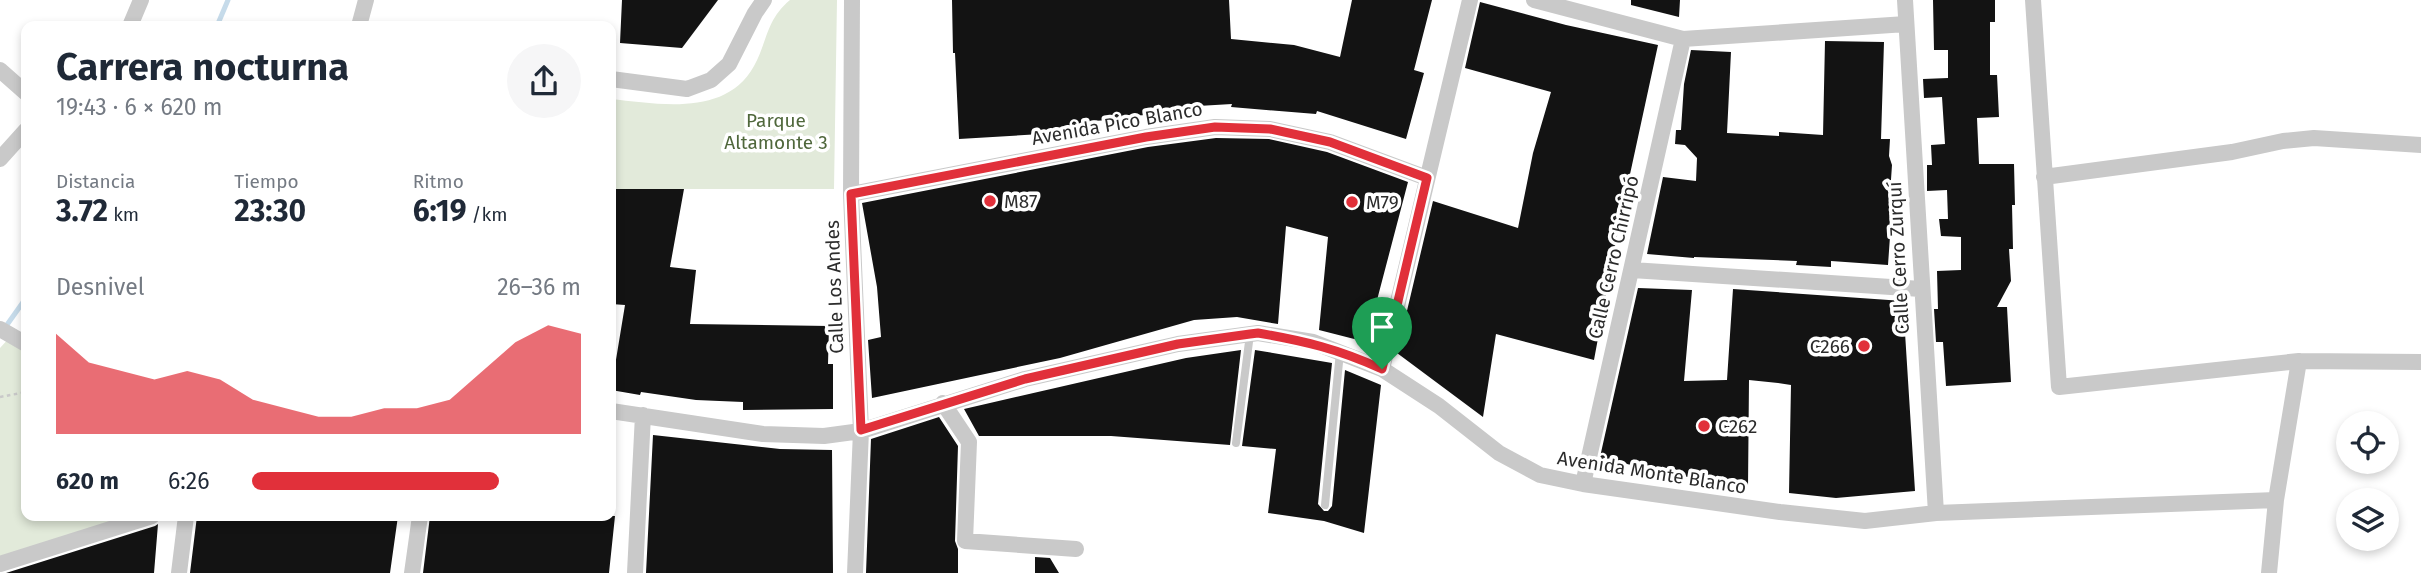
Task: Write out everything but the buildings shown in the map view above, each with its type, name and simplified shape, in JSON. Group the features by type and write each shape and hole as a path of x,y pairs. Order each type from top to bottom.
{"street":[{"path":"132,21 141,0"},
{"path":"360,21 366,0"},
{"path":"616,80 687,89 711,80 729,64 764,0"},
{"name":"Calle Los Andes","path":"852,0 851,194 861,430 855,573"},
{"path":"1382,369 1470,0"},
{"path":"1534,0 1683,39 1906,24"},
{"name":"Calle Cerro Zurquí","path":"1905,0 1936,513"},
{"path":"2033,0 2059,387 2299,361 2421,362"},
{"name":"Calle Cerro Chirripó","path":"1583,484 1683,39"},
{"path":"0,70 21,89"},
{"name":"Avenida Pico Blanco","path":"851,194 1146,137 1215,127 1270,129 1330,142 1427,178"},
{"path":"0,159 21,136"},
{"path":"2043,177 2232,152 2283,141 2314,138 2421,145"},
{"path":"1632,270 1921,289"},
{"path":"0,329 21,341"},
{"name":"Avenida Monte Blanco","path":"616,412 763,434 824,436 861,430 1025,379 1165,347 1258,333 1313,342 1382,369 1439,406 1499,453 1540,475 1583,484 1780,512 1865,521 1936,513 2276,500"},
{"path":"2269,573 2276,500 2299,361"},
{"path":"943,403 969,442 965,541 1076,549"},
{"path":"635,573 643,415"},
{"path":"0,564 136,521"},
{"path":"179,573 185,521"},
{"path":"412,573 419,521"}],"lane":[{"path":"1236,443 1250,334"},
{"path":"1325,505 1340,352"}],"path":[{"path":"0,397 21,393"}],"green space":[{"name":"Parque Altamonte 3","path":"790,0 837,0 834,189 616,189 616,100 690,104 727,93 742,82 754,66 772,23"},
{"path":"11,336 21,343 21,521 143,521 0,565 0,348"}],"waterway":[{"path":"219,21 228,0"},
{"path":"4,329 21,305"}],"place":[{"name":"M87","path":"990,201"},
{"name":"M79","path":"1352,202"},
{"name":"C266","path":"1864,346"},
{"name":"C262","path":"1704,426"}],"route":[{"path":"1215,127 1270,129 1330,142 1427,178 1382,369 1313,342 1258,333 1178,344 1025,379 861,430 851,194 1146,137 1215,127"}]}
